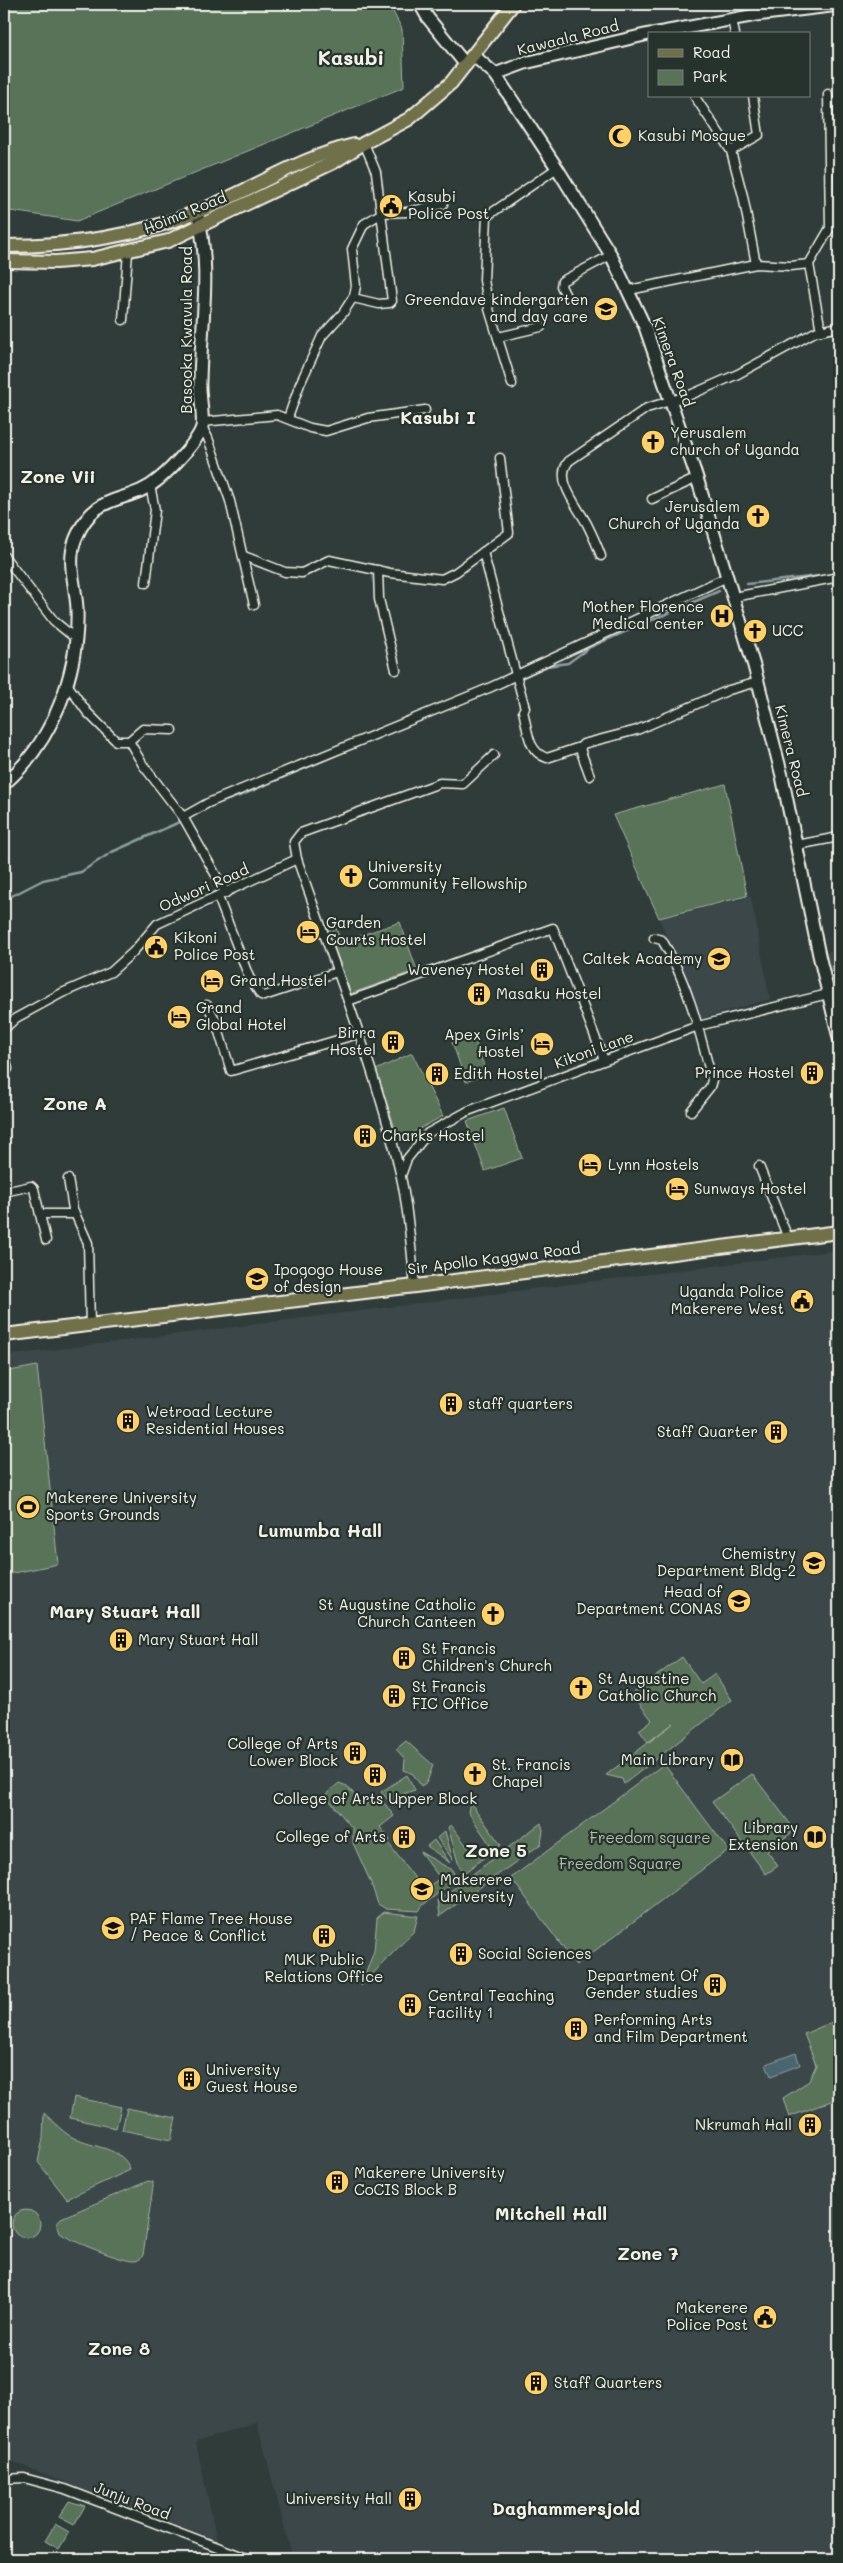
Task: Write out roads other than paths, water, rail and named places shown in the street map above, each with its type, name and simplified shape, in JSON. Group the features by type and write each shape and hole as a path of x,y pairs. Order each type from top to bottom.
{"main road":[{"name":"Hoima Road","path":"4,261 56,262 92,259 168,241 201,227 334,162 364,143 409,119 451,83 512,4"},
{"name":"Hoima Road","path":"4,246 51,246 89,242 149,228 197,212 329,151 364,143"},
{"name":"Sir Apollo Kaggwa Road","path":"4,1335 415,1286 839,1232"}],"street":[{"name":"Kimera Road","path":"420,4 428,18 470,60 495,74 611,255 629,290 671,400 697,478 758,682 834,992 839,1038"},
{"name":"Kawaala Road","path":"661,32 732,19 838,8"},
{"path":"732,19 735,32"},
{"name":"Kawaala Road","path":"495,74 525,63 648,34"},
{"path":"821,331 809,264 830,228 828,94"},
{"path":"696,98 730,151 743,196 756,264"},
{"path":"730,151 759,135 753,98"},
{"path":"353,298 379,304 387,304 392,301 376,172 364,143"},
{"path":"512,384 489,308 484,280 487,216 557,168"},
{"path":"288,418 300,384 322,336 353,298 356,286 352,248 364,224 382,213 407,212 442,204"},
{"name":"Basooka Kwavula Road","path":"4,784 22,769 45,735 67,684 76,639 76,605 71,567 75,540 79,532 90,514 99,506 150,485 183,456 202,424 200,378 205,272 201,227 197,212"},
{"path":"123,320 128,252"},
{"path":"567,298 561,286 562,281 611,255"},
{"path":"629,290 756,264 791,266 809,264"},
{"path":"498,337 541,327"},
{"path":"602,556 572,500 564,478 565,465 646,408 690,395 738,374 806,336 839,327"},
{"path":"254,605 230,501 202,424 277,415 310,428 326,431 351,422 425,410"},
{"path":"244,556 285,572 302,574 329,560 378,570 442,579 456,572 507,536 510,529 500,458"},
{"path":"652,499 697,478"},
{"path":"146,583 154,510 150,485"},
{"path":"484,552 525,708 523,711 529,738 534,750 547,758 580,747 585,743 648,726 729,690 758,682"},
{"path":"4,556 54,621 76,639"},
{"path":"378,570 379,599 396,670"},
{"path":"183,817 208,803 489,688 515,674 572,651 727,577"},
{"path":"734,597 839,578"},
{"path":"67,684 88,712 116,741 129,741 143,729 172,730"},
{"path":"129,741 143,765 183,817 226,893"},
{"path":"580,747 590,776"},
{"path":"415,1286 401,1178 348,1001 294,847 297,835 440,783 464,784 494,755"},
{"path":"797,845 839,837"},
{"name":"Odwori Road","path":"4,1029 16,1018 62,993 111,972 133,952 158,924 297,860"},
{"path":"218,897 249,978 262,995 337,972"},
{"path":"348,1001 553,928 604,1060"},
{"path":"654,938 664,943 698,1026 712,1083 691,1111"},
{"name":"Kikoni Lane","path":"401,1178 404,1163 413,1149 437,1127 468,1111 698,1026 834,992"},
{"path":"207,1005 215,1019 231,1070 358,1034"},
{"path":"4,1049 8,1069 4,1074"},
{"path":"760,1166 759,1168 788,1238"},
{"path":"68,1179 75,1214 84,1230 88,1243 90,1325"},
{"path":"4,1192 31,1186 34,1189 46,1240"},
{"path":"40,1214 75,1214"},
{"name":"Junju Road","path":"4,2479 24,2478 66,2489 249,2559"}],"water":[{"path":"796,2053 800,2065 771,2076 766,2064"}],"waterway":[{"path":"747,584 837,574"},
{"path":"518,679 547,666 568,663 590,647 719,591"},
{"path":"213,805 242,795 393,731"},
{"path":"4,900 43,880 81,872 112,852 184,820"}],"place":[{"name":"Kasubi Mosque","path":"620,136"},
{"name":"Kasubi Police Post","path":"391,206"},
{"name":"Greendave kindergarten and day care","path":"606,309"},
{"name":"Yerusalem church of Uganda","path":"653,442"},
{"name":"Jerusalem Church of Uganda","path":"758,516"},
{"name":"Mother Florence Medical center","path":"722,616"},
{"name":"UCC","path":"755,631"},
{"name":"University Community Fellowship","path":"351,876"},
{"name":"Garden Courts Hostel","path":"308,932"},
{"name":"Kikoni Police Post","path":"156,947"},
{"name":"Caltek Academy","path":"719,959"},
{"name":"Waveney Hostel","path":"542,970"},
{"name":"Grand Hostel","path":"212,981"},
{"name":"Masaku Hostel","path":"479,994"},
{"name":"Grand Global Hotel","path":"179,1017"},
{"name":"Birra Hostel","path":"393,1042"},
{"name":"Apex Girls’ Hostel","path":"542,1044"},
{"name":"Prince Hostel","path":"812,1073"},
{"name":"Edith Hostel","path":"437,1074"},
{"name":"Charks Hostel","path":"365,1136"},
{"name":"Lynn Hostels","path":"590,1165"},
{"name":"Sunways Hostel","path":"677,1189"},
{"name":"Ipogogo House of design","path":"257,1279"},
{"name":"Uganda Police Makerere West","path":"802,1301"},
{"name":"staff quarters","path":"451,1404"},
{"name":"Wetroad Lecture Residential Houses","path":"128,1421"},
{"name":"Staff Quarter","path":"776,1432"},
{"name":"Makerere University Sports Grounds","path":"28,1507"},
{"name":"Chemistry Department Bldg-2","path":"814,1563"},
{"name":"Head of Department CONAS","path":"739,1601"},
{"name":"St Augustine Catholic Church Canteen","path":"493,1614"},
{"name":"Mary Stuart Hall","path":"121,1640"},
{"name":"St Francis Children's Church","path":"404,1658"},
{"name":"St Augustine Catholic Church","path":"581,1688"},
{"name":"St Francis FIC Office","path":"394,1696"},
{"name":"College of Arts Lower Block","path":"355,1753"},
{"name":"Main Library","path":"732,1760"},
{"name":"St. Francis Chapel","path":"475,1774"},
{"name":"College of Arts Upper Block","path":"375,1775"},
{"name":"College of Arts","path":"404,1837"},
{"name":"Library Extension","path":"815,1837"},
{"name":"Makerere University","path":"422,1889"},
{"name":"PAF Flame Tree House / Peace & Conflict","path":"113,1928"},
{"name":"MUK Public Relations Office","path":"324,1936"},
{"name":"Social Sciences","path":"461,1954"},
{"name":"Department Of Gender studies","path":"715,1985"},
{"name":"Central Teaching Facility 1","path":"410,2005"},
{"name":"Performing Arts and Film Department","path":"576,2029"},
{"name":"University Guest House","path":"189,2079"},
{"name":"Nkrumah Hall","path":"810,2125"},
{"name":"Makerere University CoCIS Block B","path":"337,2182"},
{"name":"Makerere Police Post","path":"765,2317"},
{"name":"Staff Quarters","path":"536,2383"},
{"name":"University Hall","path":"410,2499"}],"district":[{"name":"Kasubi","path":"351,58"},
{"name":"Kasubi I","path":"438,418"},
{"name":"Zone Vii","path":"58,477"},
{"name":"Zone A","path":"75,1104"},
{"name":"Lumumba Hall","path":"320,1531"},
{"name":"Mary Stuart Hall","path":"125,1612"},
{"name":"Zone 5","path":"496,1851"},
{"name":"Mitchell Hall","path":"551,2214"},
{"name":"Zone 7","path":"648,2254"},
{"name":"Zone 8","path":"119,2349"},
{"name":"Daghammersjold","path":"566,2509"}],"park label":[{"name":"Freedom square","path":"650,1838"},
{"name":"Freedom Square","path":"620,1864"}]}
